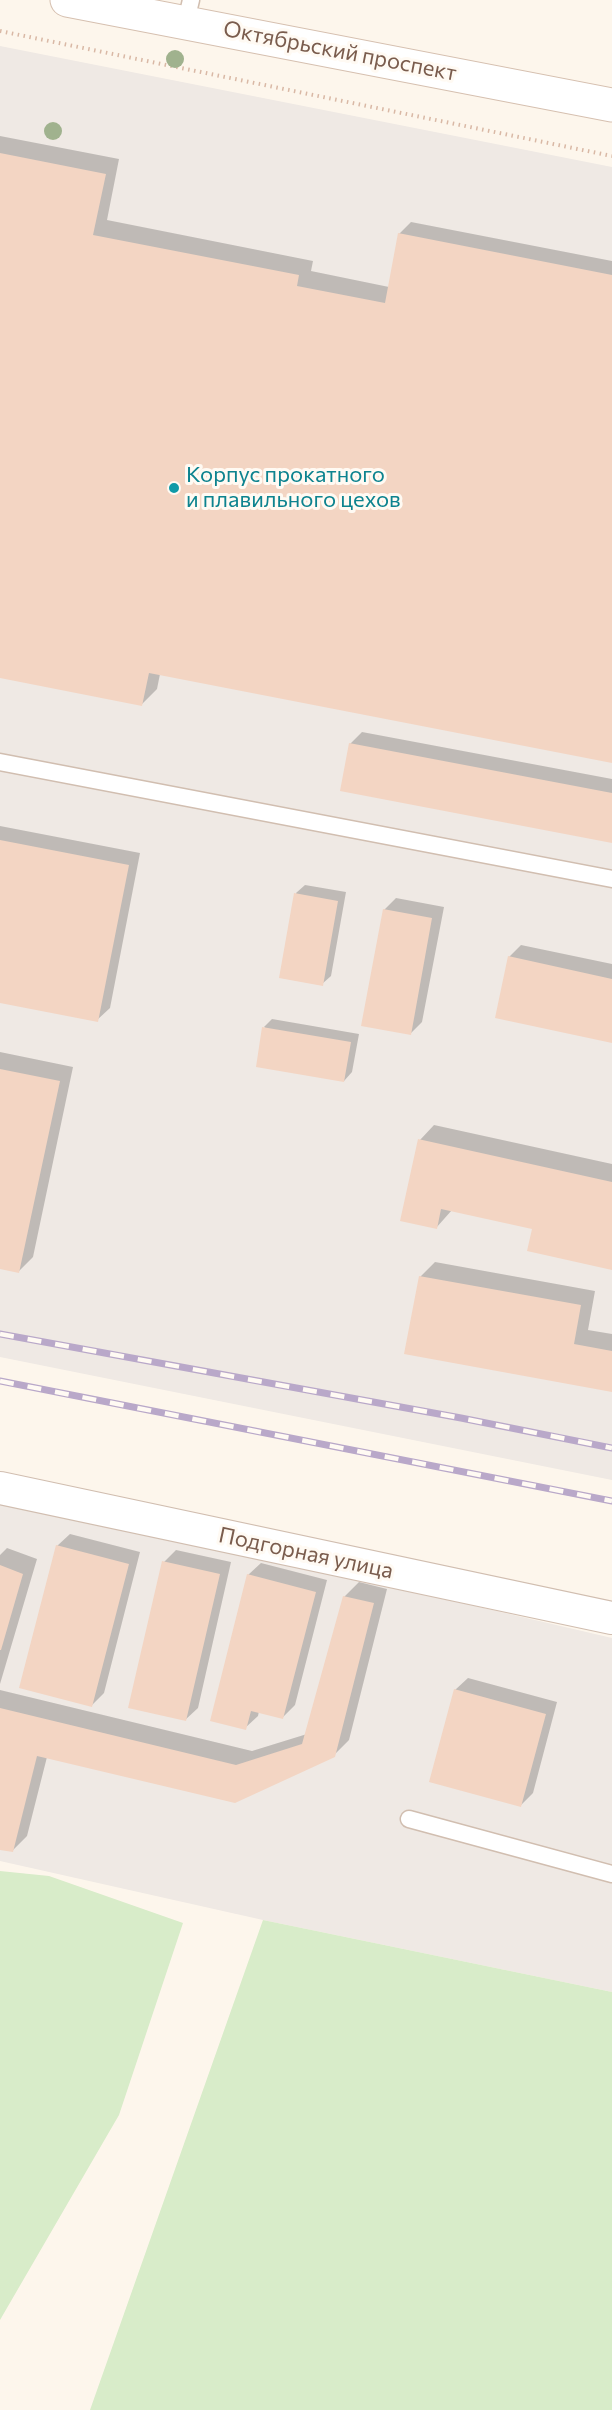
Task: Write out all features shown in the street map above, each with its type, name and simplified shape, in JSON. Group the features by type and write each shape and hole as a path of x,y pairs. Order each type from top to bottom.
{"main road":[{"name":"Октябрьский проспект","path":"67,0 188,11 612,105"}],"street":[{"name":"Подгорная улица","path":"0,1488 612,1618"}],"lane":[{"path":"0,762 612,879"},
{"path":"409,1820 612,1874"}],"path":[{"path":"0,32 612,156"}],"shaded area":[{"path":"0,46 612,167 612,1480 0,1357"},
{"path":"0,1495 612,1638 612,1992 263,1920 0,1861"}],"green space":[{"path":"0,1871 49,1876 183,1923 119,2115 0,2320"},
{"path":"263,1920 612,1992 612,2410 90,2410"}],"building":[{"path":"0,153 106,174 93,235 299,275 297,286 385,303 398,233 612,275 612,763 149,673 142,706 0,678"},
{"path":"349,743 612,793 612,843 340,791"},
{"path":"0,840 129,865 98,1022 0,1003"},
{"path":"294,893 338,901 323,986 279,978"},
{"path":"383,909 432,918 411,1035 361,1026"},
{"path":"508,956 612,979 612,1043 495,1018"},
{"path":"262,1027 351,1042 344,1082 256,1067"},
{"path":"0,1069 60,1081 19,1273 0,1269"},
{"path":"418,1139 612,1182 612,1270 527,1251 532,1229 441,1209 437,1229 400,1221"},
{"path":"419,1276 581,1305 574,1344 612,1351 612,1392 404,1354"},
{"path":"56,1545 129,1564 92,1707 19,1688"},
{"path":"162,1561 220,1574 186,1721 128,1708"},
{"path":"0,1565 23,1574 1,1650 0,1650"},
{"path":"247,1574 316,1592 283,1719 251,1711 246,1730 210,1721"},
{"path":"343,1596 374,1603 335,1757 235,1803 37,1756 13,1852 0,1850 0,1708 236,1765 302,1744"},
{"path":"454,1689 546,1714 521,1807 429,1782"}],"railway":[{"path":"0,1334 461,1418 612,1448"},
{"path":"0,1381 612,1501"}],"place":[{"name":"Корпус прокатного и плавильного цехов","path":"174,488"}]}
